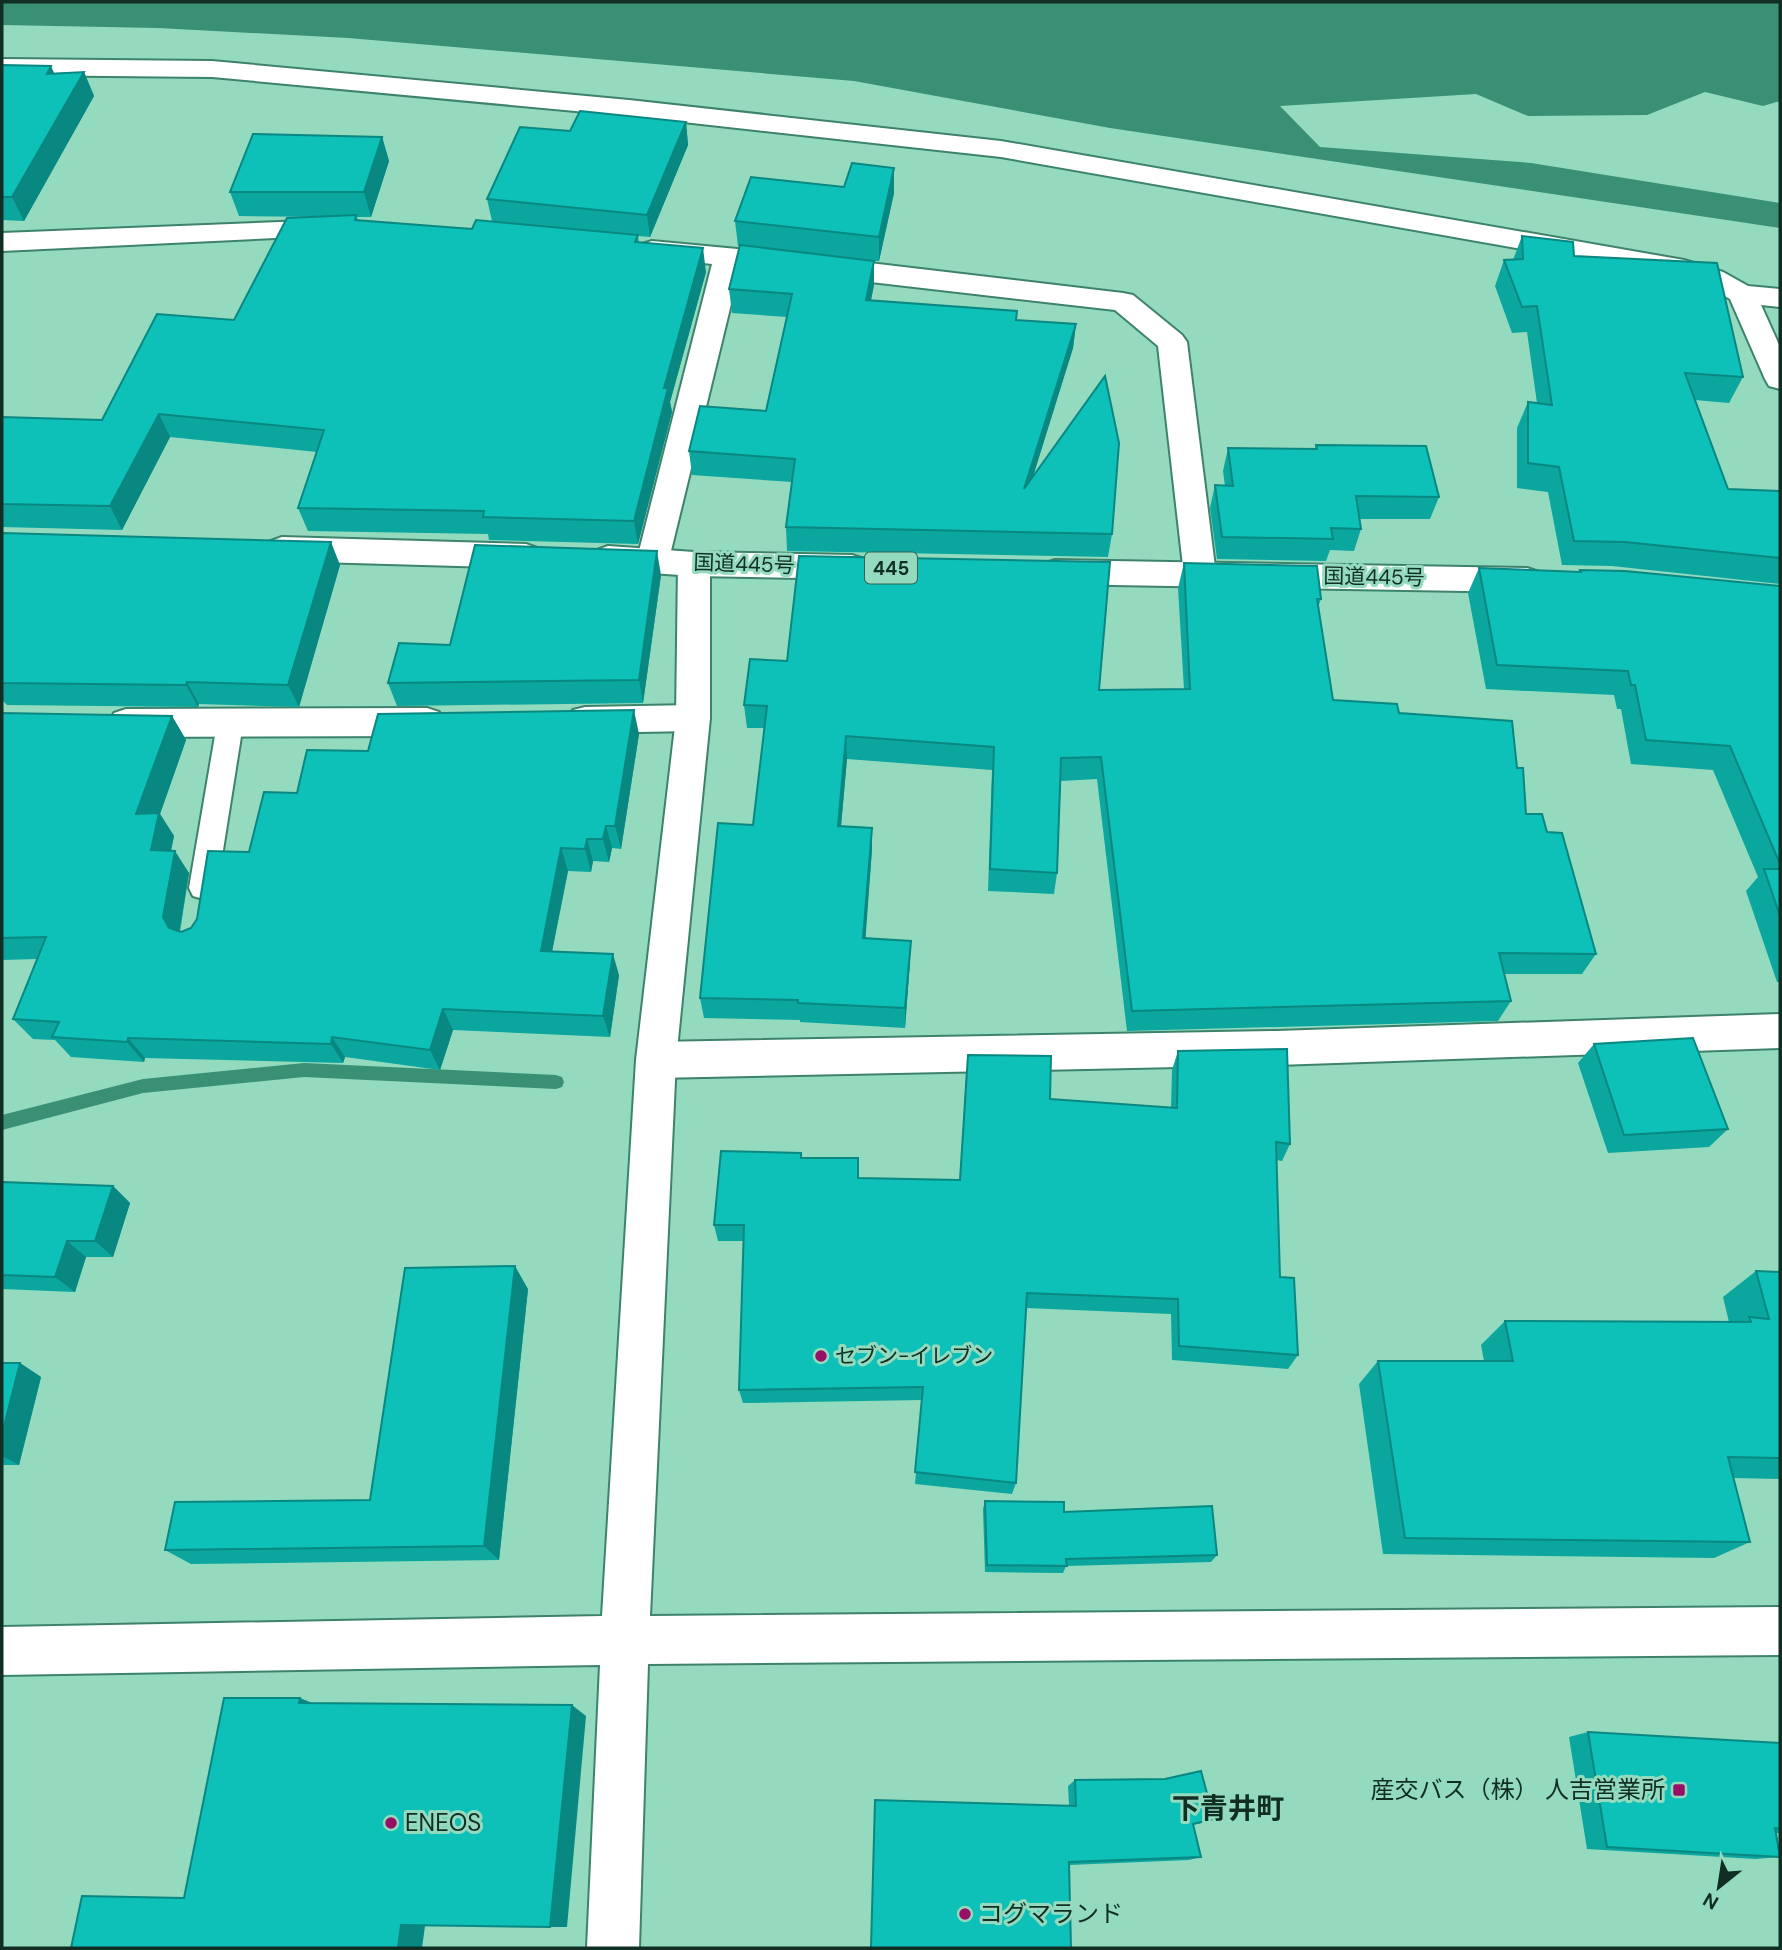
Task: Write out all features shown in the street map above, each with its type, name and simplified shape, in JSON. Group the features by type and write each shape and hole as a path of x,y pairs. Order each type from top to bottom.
{"main road":[{"path":"2,67 212,69 629,108 1001,149 1684,269 1713,278 1741,294 1780,298"},
{"path":"2,242 363,228"},
{"path":"631,248 802,264 1123,302 1172,342 1200,575"},
{"path":"653,559 728,258"},
{"path":"1741,294 1780,379"},
{"name":"国道445号","path":"251,548 885,568"},
{"path":"613,1948 625,1640 656,1060 693,718 694,564"},
{"name":"国道445号","path":"1022,571 1557,580"},
{"path":"557,720 693,718"},
{"path":"96,723 462,721"},
{"path":"656,1060 1278,1048 1780,1031"},
{"path":"2,1651 625,1640 1780,1631"}],"lane":[{"path":"200,912 230,724"}],"shaded area":[{"path":"2,2 1780,2 1780,101 1763,106 1705,92 1647,115 1528,116 1476,94 1280,106 1320,147 1531,163 1780,203 1780,228 1110,128 854,81 348,38 158,28 2,25"}],"building":[{"path":"2,65 51,66 47,74 84,72 12,197 2,197"},
{"path":"580,111 686,122 647,215 487,199 520,127 570,131"},
{"path":"253,134 382,137 364,192 230,192"},
{"path":"852,163 894,168 879,237 735,221 751,177 844,187"},
{"path":"356,215 355,220 472,229 476,220 638,235 635,242 703,248 664,388 668,388 634,521 483,517 484,511 298,508 324,430 159,414 110,506 2,504 2,417 102,420 157,314 234,320 287,218"},
{"path":"1522,236 1573,242 1574,256 1717,263 1743,377 1685,373 1728,489 1780,491 1780,558 1625,542 1574,541 1559,467 1528,463 1528,402 1552,405 1537,306 1522,307 1504,260 1523,259"},
{"path":"740,245 874,261 866,300 1017,311 1016,320 1076,324 1024,489 1105,376 1119,443 1112,534 786,527 795,459 689,451 700,406 766,411 792,294 729,289"},
{"path":"1316,445 1426,446 1439,497 1356,496 1361,529 1331,528 1333,539 1222,537 1215,485 1233,486 1228,448 1317,449"},
{"path":"2,533 331,542 288,685 187,682 186,685 2,683"},
{"path":"475,545 657,551 639,680 388,683 399,643 450,645"},
{"path":"799,556 1110,562 1099,690 1190,689 1184,563 1317,566 1321,599 1317,599 1333,700 1397,704 1399,713 1512,721 1517,768 1523,768 1526,814 1542,814 1547,832 1562,833 1596,954 1499,953 1511,1001 1132,1011 1101,757 1061,758 1057,873 990,869 994,747 846,736 838,826 872,828 863,938 911,941 905,1008 798,1003 798,1000 700,998 718,823 753,825 767,706 744,705 750,659 787,661"},
{"path":"1479,568 1625,571 1780,586 1780,864 1730,746 1646,740 1635,685 1631,685 1628,671 1497,665"},
{"path":"634,710 615,826 606,826 603,839 587,839 585,849 561,848 541,951 613,954 603,1016 443,1009 430,1050 332,1037 331,1044 128,1038 127,1042 52,1037 59,1022 13,1019 46,937 2,938 2,713 172,716 136,814 159,813 151,850 175,851 163,917 169,928 181,932 191,928 197,919 208,851 249,852 264,792 297,793 307,750 368,751 378,714"},
{"path":"1764,869 1780,869 1780,916"},
{"path":"1693,1038 1728,1129 1624,1135 1594,1044"},
{"path":"1287,1049 1290,1144 1276,1142 1280,1277 1294,1278 1298,1355 1179,1346 1178,1299 1027,1293 1016,1483 915,1472 923,1387 739,1390 744,1225 714,1225 721,1151 801,1153 801,1158 858,1158 858,1178 960,1180 968,1055 1051,1056 1050,1099 1177,1108 1178,1051"},
{"path":"2,1182 113,1186 95,1241 67,1241 55,1277 2,1275"},
{"path":"515,1266 484,1546 165,1550 175,1502 370,1500 405,1268"},
{"path":"1756,1271 1780,1272 1780,1458 1728,1457 1750,1542 1405,1538 1378,1361 1513,1361 1505,1321 1751,1322 1749,1317 1769,1319"},
{"path":"2,1363 20,1363 2,1434"},
{"path":"985,1501 1064,1502 1064,1512 1212,1506 1217,1555 1066,1559 1067,1566 987,1565"},
{"path":"224,1698 300,1698 299,1703 572,1705 550,1927 401,1925 398,1948 71,1948 82,1896 184,1898"},
{"name":"産交バス（株） 人吉営業所","path":"1588,1732 1780,1743 1780,1829 1775,1828 1780,1857 1607,1847"},
{"path":"1201,1771 1214,1819 1193,1824 1201,1857 1069,1862 1071,1948 871,1948 875,1800 1076,1806 1075,1780 1165,1779"}],"waterway":[{"path":"2,1123 143,1086 304,1070 556,1082"}],"place":[{"name":"セブン-イレブン","path":"821,1356"},
{"name":"産交バス（株） 人吉営業所","path":"1679,1790"},
{"name":"ENEOS","path":"391,1823"},
{"name":"コグマランド","path":"965,1914"}],"district":[{"name":"下青井町","path":"1228,1808"}]}
